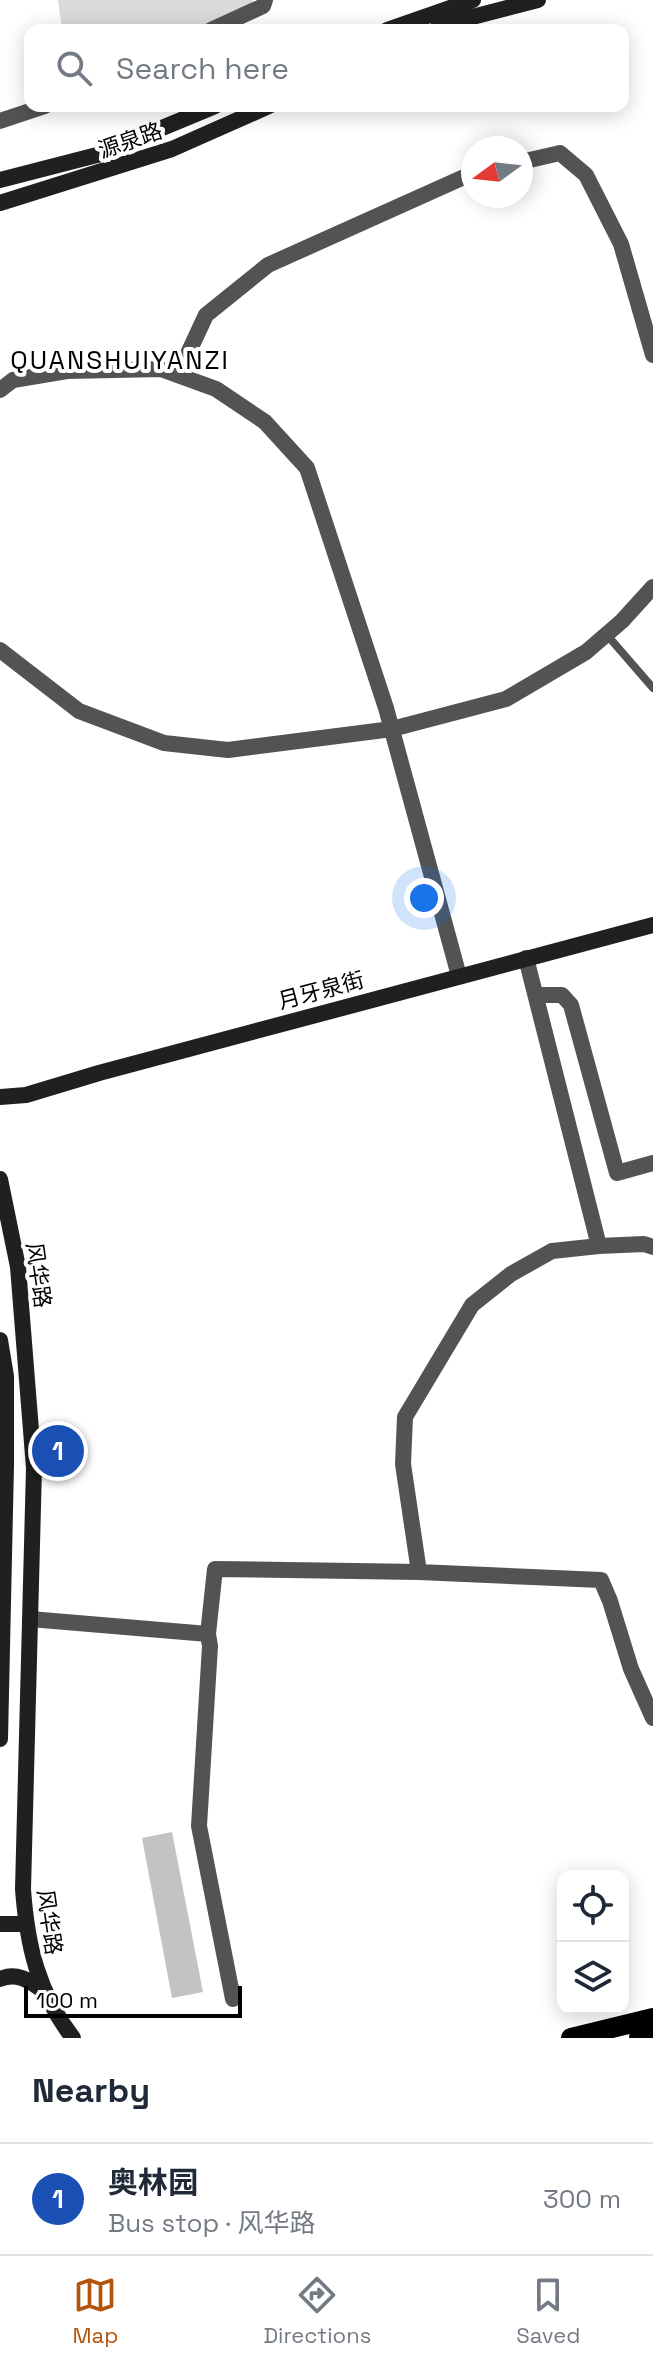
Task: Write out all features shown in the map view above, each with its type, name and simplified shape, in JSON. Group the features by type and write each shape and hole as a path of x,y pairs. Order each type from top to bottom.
{"highway":[{"path":"641,2038 653,2035"}],"main road":[{"path":"571,2038 653,2018"}],"street":[{"path":"224,24 263,6 265,0"},
{"path":"404,24 473,0"},
{"path":"448,24 538,0"},
{"path":"0,121 27,112"},
{"name":"源泉路","path":"0,180 97,155 201,112"},
{"name":"源泉路","path":"0,203 172,149 255,112"},
{"path":"533,159 560,153 586,175 621,244 653,355"},
{"path":"178,375 206,315 268,265 461,178"},
{"path":"0,390 13,380 67,371 161,369 216,389 265,422 307,468 392,729 459,976"},
{"path":"0,650 79,711 164,743 228,750 392,729 506,699 586,652 607,635 653,587"},
{"name":"月牙泉街","path":"0,1097 26,1095 653,925"},
{"path":"526,958 599,1246"},
{"path":"536,995 562,995 571,1005 617,1173 653,1163"},
{"name":"风华路","path":"0,1179 18,1267 34,1468 23,1889 25,1924 43,1991 73,2038"},
{"path":"419,1572 403,1464 405,1417 472,1305 511,1274 552,1251 644,1244 653,1247"},
{"path":"0,1264 3,1262 18,1267"},
{"path":"0,1340 6,1376 0,1739"},
{"path":"233,1999 199,1826 210,1646 208,1634 215,1569 419,1572 601,1580 631,1669 653,1718"},
{"path":"30,1619 208,1634"},
{"path":"0,1924 25,1924"},
{"path":"0,1979 18,1976 31,1981 43,1991"}],"lane":[{"path":"607,635 653,688"}],"shaded area":[{"path":"58,0 253,0 248,13 228,24 61,24"}],"building":[{"path":"172,1832 203,1992 172,1998 142,1838"}],"place":[{"name":"奥林园","path":"58,1451"}],"district":[{"name":"QUANSHUIYANZI","path":"120,360"}]}
